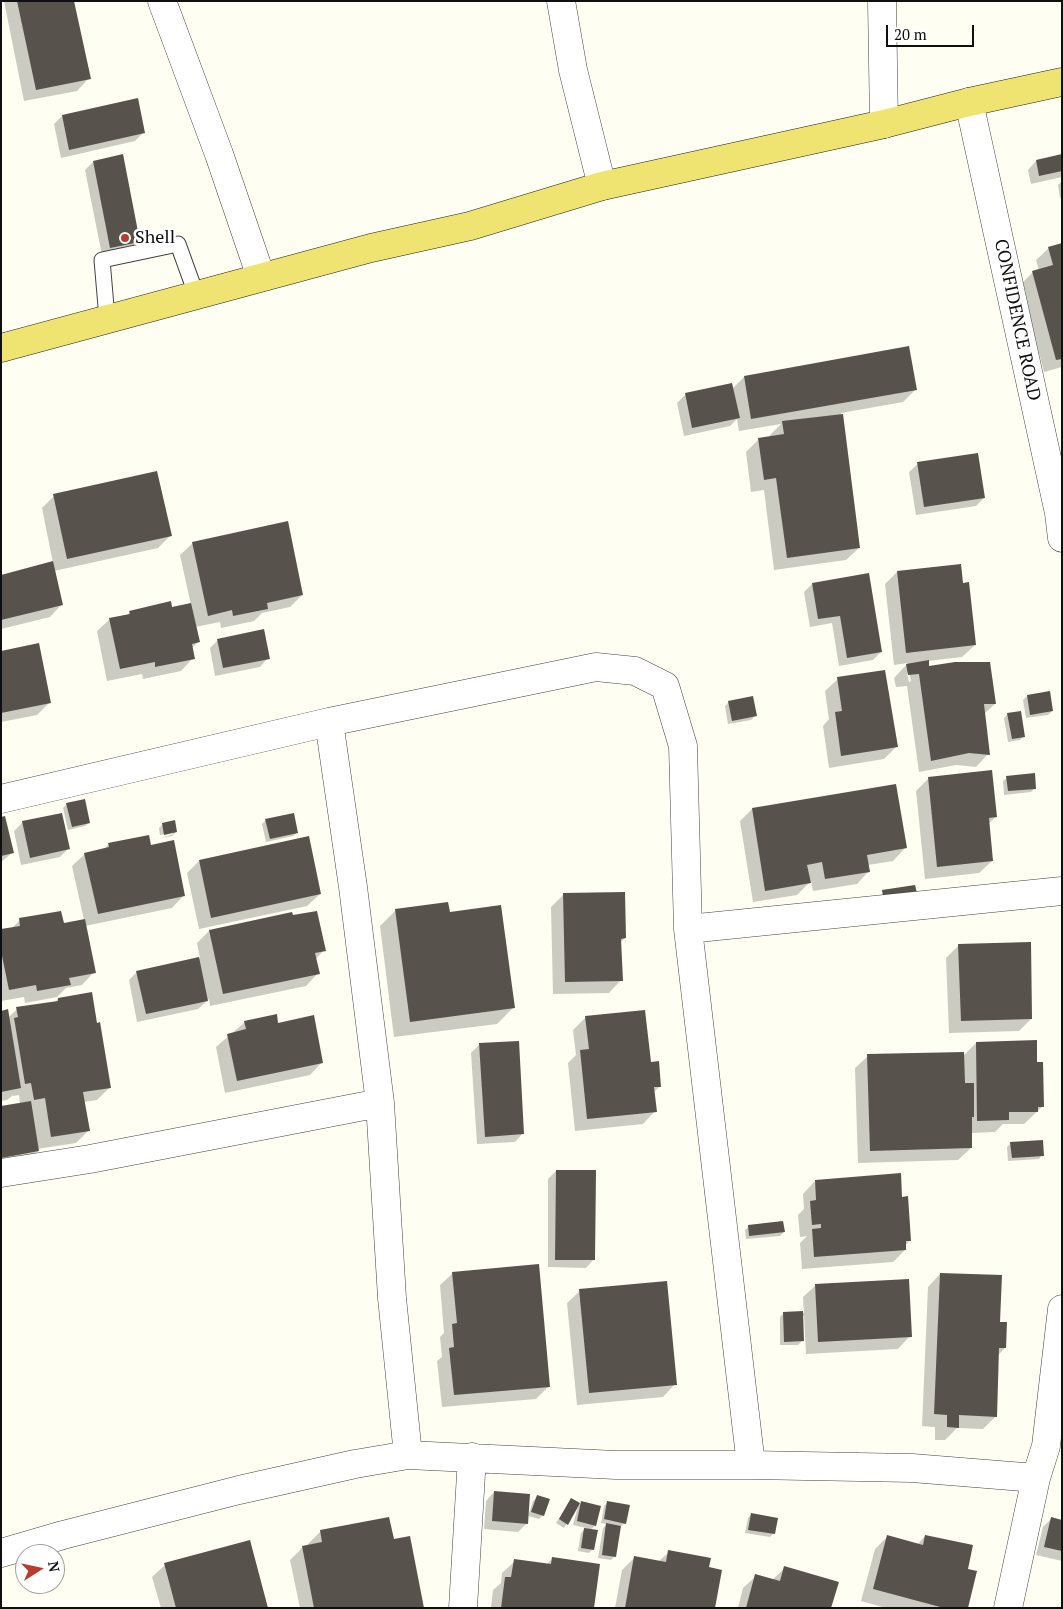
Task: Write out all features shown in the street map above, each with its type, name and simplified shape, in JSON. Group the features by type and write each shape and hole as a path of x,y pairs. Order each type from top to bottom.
{"main road":[{"path":"1,348 371,248 470,226 602,186 884,124 969,102 1062,82"}],"street":[{"path":"162,1 219,154 261,278"},
{"path":"561,1 573,70 602,186"},
{"path":"882,1 884,124"},
{"name":"CONFIDENCE ROAD","path":"969,102 1061,521"},
{"path":"1,799 329,722 596,667 635,671 665,686 683,746 688,929 751,1465"},
{"path":"329,722 353,887 380,1102 392,1298 408,1455"},
{"path":"688,929 1062,891"},
{"path":"1,1174 90,1159 380,1102"},
{"path":"1008,1608 1036,1478 1054,1447 1062,1309"},
{"path":"1,1553 230,1492 355,1464 408,1455 616,1465 912,1468 1036,1478"},
{"path":"463,1608 472,1457"}],"lane":[{"path":"107,318 102,260 178,244 196,294"}],"building":[{"path":"17,1 74,1 91,79 36,90"},
{"path":"138,98 145,133 69,150 62,115"},
{"path":"123,154 140,242 110,248 93,161"},
{"path":"1062,154 1062,171 1039,176 1036,160"},
{"path":"1062,243 1062,359 1056,360 1032,271 1053,265 1048,247"},
{"path":"909,346 917,390 751,419 744,376"},
{"path":"732,383 740,418 692,428 685,393"},
{"path":"843,414 860,548 787,558 776,478 764,480 758,438 784,434 782,421"},
{"path":"978,453 985,498 924,507 917,462"},
{"path":"157,471 172,536 67,559 53,494"},
{"path":"288,521 303,595 267,603 268,609 233,616 232,610 208,616 192,542"},
{"path":"53,561 63,605 1,620 1,575"},
{"path":"961,564 963,583 969,582 976,645 906,653 897,571"},
{"path":"869,573 882,652 847,658 840,616 818,619 812,583"},
{"path":"171,601 172,607 191,603 200,642 192,644 195,659 155,667 155,662 120,669 109,618 130,614 129,611"},
{"path":"264,629 270,659 223,668 217,639"},
{"path":"39,643 51,703 1,713 1,651"},
{"path":"929,660 929,666 955,662 990,662 996,704 984,704 990,755 969,753 931,761 919,674 908,675 906,664"},
{"path":"885,670 898,747 841,756 835,712 842,711 837,677"},
{"path":"1050,691 1053,711 1030,715 1027,695"},
{"path":"753,696 757,716 732,721 728,701"},
{"path":"1021,711 1025,737 1012,739 1007,713"},
{"path":"992,770 997,817 989,818 993,861 937,867 928,777"},
{"path":"1035,773 1036,789 1008,791 1006,776"},
{"path":"896,784 907,848 867,855 870,872 825,879 822,862 807,865 811,883 765,891 752,808"},
{"path":"85,799 90,823 72,827 66,803"},
{"path":"62,813 70,849 30,858 22,821"},
{"path":"294,813 298,833 270,839 265,819"},
{"path":"5,816 14,853 1,856 1,817"},
{"path":"175,820 177,832 164,835 162,823"},
{"path":"149,835 151,845 174,840 185,896 98,914 84,853 109,847 108,843"},
{"path":"309,836 321,894 211,918 199,860"},
{"path":"915,885 918,897 884,903 882,890"},
{"path":"625,892 626,938 621,939 623,981 565,982 563,893"},
{"path":"448,902 450,912 501,905 515,1008 410,1022 395,909"},
{"path":"61,911 64,923 85,919 96,973 69,978 71,985 37,991 36,985 9,990 1,951 1,929 20,926 19,918"},
{"path":"317,911 326,951 315,953 320,974 223,994 209,930 292,912 293,915"},
{"path":"1031,942 1032,1019 961,1021 958,944"},
{"path":"199,957 208,1001 146,1014 136,971"},
{"path":"92,992 97,1023 100,1022 111,1088 83,1092 90,1131 51,1137 45,1098 34,1100 31,1083 25,1084 14,1018 18,1017 16,1007 58,1001 58,998"},
{"path":"8,1009 21,1088 1,1092 1,1011"},
{"path":"645,1010 651,1062 659,1061 661,1087 654,1087 657,1112 587,1119 580,1050 589,1049 585,1016"},
{"path":"277,1014 278,1023 314,1015 323,1063 237,1081 227,1034 246,1029 244,1021"},
{"path":"1037,1040 1037,1062 1043,1062 1044,1107 1038,1107 1038,1112 1009,1112 1009,1120 977,1121 976,1042"},
{"path":"519,1041 524,1134 485,1137 479,1043"},
{"path":"964,1052 965,1083 974,1083 972,1148 870,1151 867,1054"},
{"path":"31,1101 39,1151 1,1158 1,1106"},
{"path":"1043,1140 1044,1156 1012,1158 1010,1142"},
{"path":"556,1170 596,1170 595,1260 555,1260"},
{"path":"901,1173 902,1197 908,1196 911,1241 906,1241 906,1250 814,1257 812,1229 821,1228 821,1224 812,1225 810,1201 816,1200 815,1180"},
{"path":"783,1221 785,1232 749,1236 748,1225"},
{"path":"539,1264 550,1387 454,1395 449,1348 454,1347 452,1324 457,1323 452,1272"},
{"path":"940,1273 1002,1275 1000,1322 1007,1322 1006,1348 999,1348 997,1417 959,1415 959,1428 947,1427 947,1415 934,1414"},
{"path":"909,1279 912,1337 818,1342 815,1284"},
{"path":"667,1281 677,1385 589,1393 579,1289"},
{"path":"803,1311 804,1341 784,1342 783,1312"},
{"path":"494,1491 530,1494 528,1524 492,1521"},
{"path":"537,1495 550,1499 544,1516 531,1512"},
{"path":"571,1498 580,1503 568,1525 559,1519"},
{"path":"581,1501 601,1506 596,1526 577,1521"},
{"path":"607,1501 630,1505 626,1524 604,1519"},
{"path":"751,1513 778,1518 775,1534 748,1530"},
{"path":"389,1517 394,1539 410,1536 424,1608 314,1608 302,1546 322,1542 320,1530"},
{"path":"1051,1517 1062,1520 1062,1551 1044,1547"},
{"path":"606,1523 621,1526 616,1557 602,1555"},
{"path":"584,1528 598,1530 594,1550 581,1548"},
{"path":"887,1535 923,1545 925,1535 973,1545 968,1569 977,1571 968,1608 944,1608 873,1589"},
{"path":"250,1540 268,1608 176,1608 164,1563"},
{"path":"668,1550 711,1558 709,1567 722,1570 715,1608 625,1608 634,1556 666,1562"},
{"path":"552,1557 600,1564 594,1608 501,1608 505,1577 511,1577 514,1559 551,1564"},
{"path":"784,1566 839,1582 831,1608 746,1608 755,1574 780,1581"}],"place":[{"name":"Shell","path":"125,238"}]}
